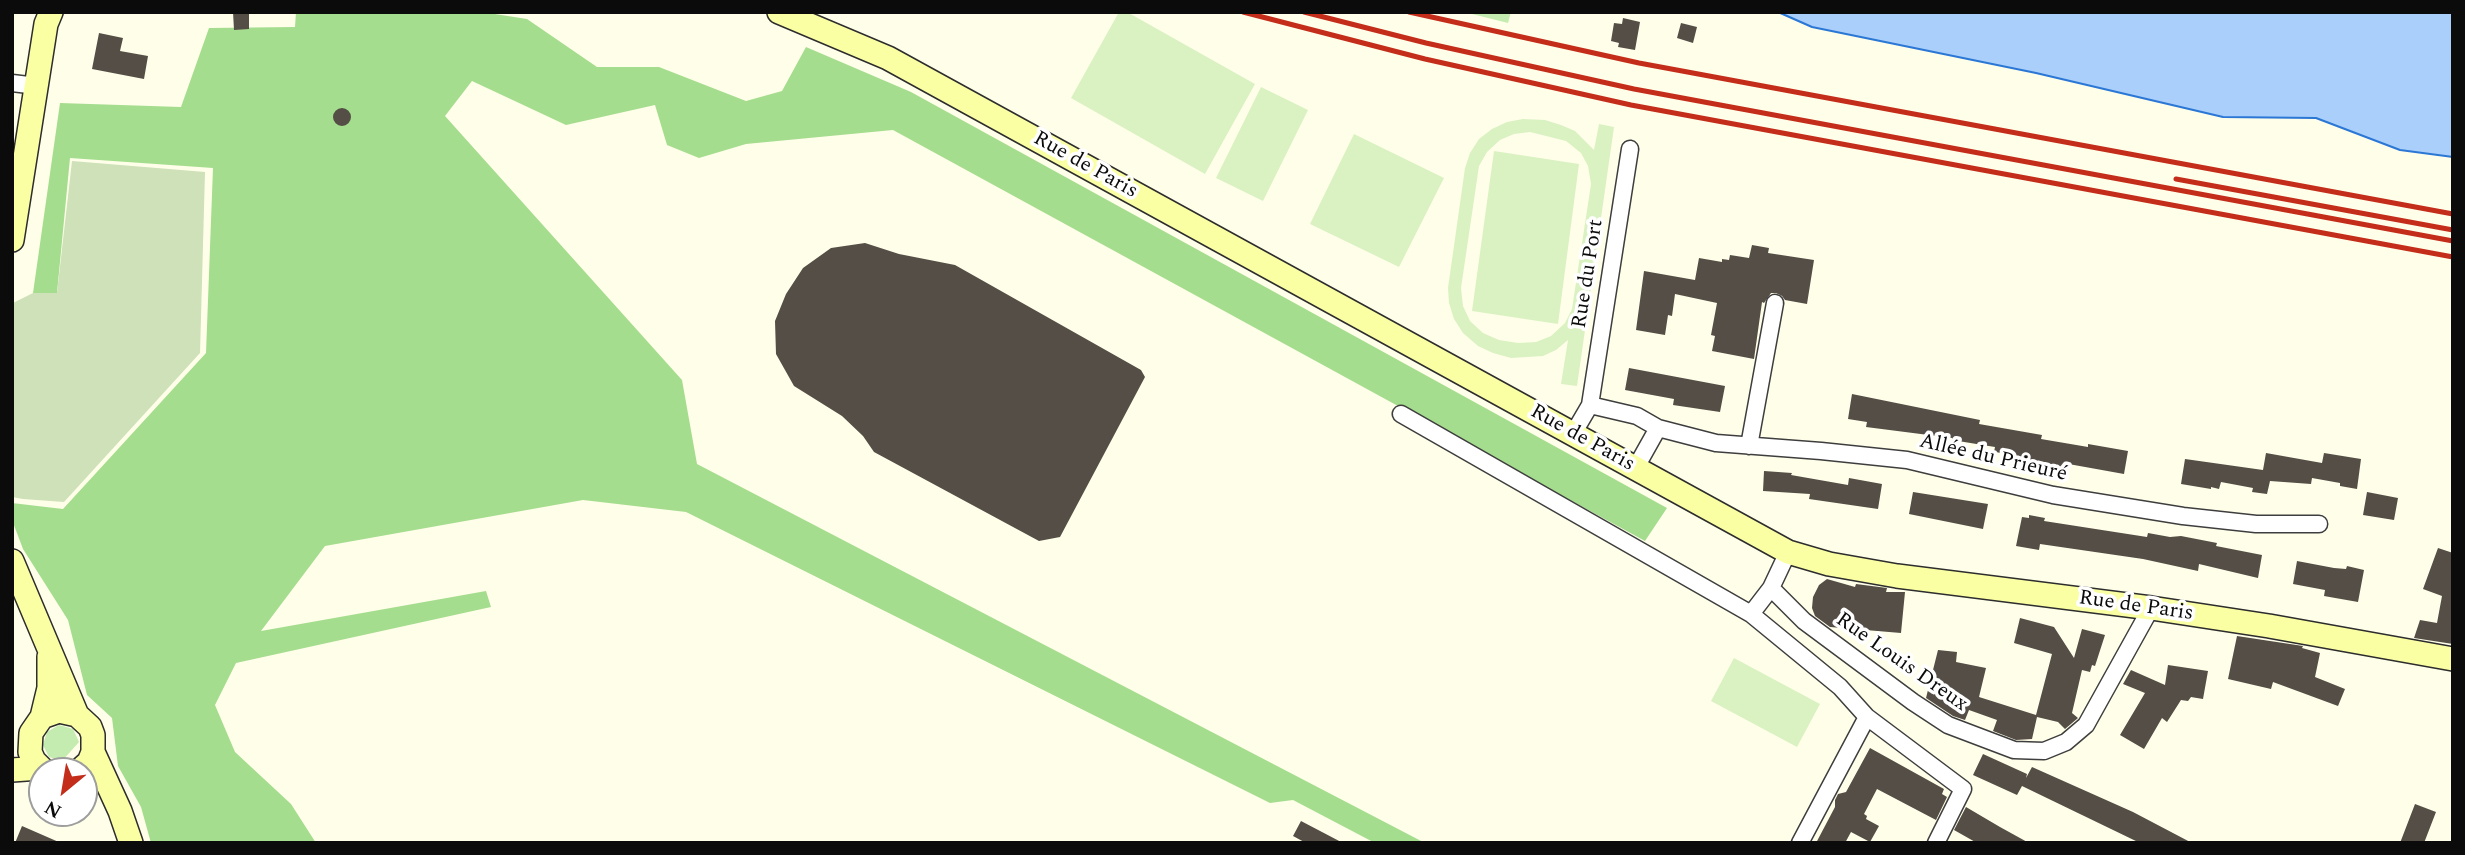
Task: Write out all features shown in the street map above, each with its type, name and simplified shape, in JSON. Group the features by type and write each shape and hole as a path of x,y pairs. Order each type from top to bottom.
{"main road":[{"path":"12,240 46,24 51,12"},
{"name":"Rue de Paris","path":"779,12 888,58 1788,552 1829,564 1897,576 2151,608 2453,659"},
{"path":"12,561 77,715 90,727 94,744 91,757"},
{"path":"33,757 30,752 36,725 49,688 50,650"},
{"path":"12,750 36,725 59,711 77,715"},
{"path":"93,752 120,811 131,843"},
{"path":"98,794 120,811"}],"street":[{"path":"12,83 37,86"},
{"name":"Rue du Port","path":"1590,405 1630,149"},
{"path":"1749,446 1775,303"},
{"path":"1573,434 1590,405"},
{"name":"Allée du Prieuré","path":"1590,405 1637,416 1658,428 1716,443 1907,460 2053,495 2183,516 2256,524 2319,524"},
{"path":"1401,414 1751,614 1840,687 1867,717 1963,789 1936,843"},
{"path":"1635,469 1658,428"},
{"path":"1751,614 1771,588 1788,552"},
{"name":"Rue Louis Dreux","path":"1771,588 1812,628 1913,702 1948,725 2014,750 2044,751 2066,742 2087,725 2151,608"},
{"path":"1800,843 1867,717"}],"green space":[{"path":"296,12 482,12 527,19 597,67 659,67 746,101 782,91 806,47 911,92 1667,508 1645,541 893,130 746,144 699,158 667,145 655,105 566,125 472,81 445,116 682,380 697,464 1425,843 1375,843 1293,800 1270,803 686,512 583,500 325,546 261,631 486,591 491,607 236,663 215,705 235,752 291,804 316,843 151,843 141,807 118,766 112,718 87,695 68,620 23,549 12,520 12,503 63,509 206,353 213,168 70,158 57,293 33,293 60,103 181,107 209,28 295,27"},
{"path":"1119,12 1127,12 1255,84 1205,174 1071,98"},
{"path":"1464,12 1511,12 1508,23"},
{"path":"1261,87 1308,110 1263,201 1216,178"},
{"path":"1523,119 1545,120 1561,125 1575,131 1594,150 1599,124 1614,127 1577,386 1561,384 1568,340 1543,356 1511,358 1493,353 1478,346 1463,333 1454,319 1449,303 1448,288 1465,168 1479,139 1507,122","holes":["1530,132 1566,141 1581,153 1588,166 1591,184 1572,309 1565,323 1551,336 1536,342 1499,340 1483,333 1470,321 1463,306 1461,288 1479,166 1487,152 1500,140 1514,134"]},
{"path":"1354,134 1444,178 1399,267 1310,224"},
{"path":"1494,151 1579,164 1558,324 1472,311"},
{"path":"72,161 205,172 200,353 64,502 23,499 12,497 13,303 33,293 57,293"},
{"path":"1734,658 1820,704 1797,747 1711,701"},
{"path":"59,725 73,729 79,742 66,757 49,757 43,745 47,732"}],"water":[{"path":"1778,12 2453,12 2453,157 2400,150 2316,118 2223,117 2036,73 1812,27"}],"building":[{"path":"233,12 249,12 249,29 234,30"},
{"path":"1623,18 1640,22 1635,50 1618,47 1619,43 1611,41 1614,23 1622,24"},
{"path":"1681,23 1697,27 1693,43 1677,38"},
{"path":"99,33 123,38 120,51 148,56 144,79 92,69"},
{"path":"338,108 346,108 351,117 349,124 338,126 333,121 333,113"},
{"path":"865,243 899,254 955,265 1141,370 1145,377 1060,537 1039,541 874,452 863,436 842,416 794,386 776,354 775,321 786,294 803,268 831,248"},
{"path":"1752,245 1769,248 1768,253 1814,260 1807,304 1785,300 1776,293 1771,293 1764,303 1762,302 1754,359 1712,351 1715,336 1711,335 1717,303 1675,294 1672,316 1668,315 1665,335 1636,330 1644,271 1695,280 1699,258 1722,262 1722,259 1729,260 1730,255 1749,258"},
{"path":"1629,368 1725,386 1720,412 1673,405 1674,399 1625,390"},
{"path":"1852,394 1980,420 1979,424 2042,435 2041,439 2128,451 2124,474 2063,463 2063,467 2020,460 1994,452 1995,447 1952,438 1866,427 1867,422 1848,419"},
{"path":"2266,453 2322,463 2324,453 2361,459 2357,489 2312,478 2311,484 2270,481 2267,494 2252,492 2253,488 2221,482 2219,489 2181,484 2185,459 2263,470"},
{"path":"1764,471 1792,473 1791,475 1848,485 1849,478 1882,484 1878,509 1809,499 1810,494 1763,491"},
{"path":"1913,492 1988,504 1983,529 1909,514"},
{"path":"2367,492 2398,498 2394,520 2363,515"},
{"path":"2029,515 2045,518 2044,521 2147,537 2148,533 2181,536 2262,555 2258,578 2199,564 2198,571 2143,559 2040,544 2039,550 2016,546 2022,517 2029,518"},
{"path":"2438,548 2453,553 2453,644 2414,638 2420,620 2437,623 2442,596 2423,589"},
{"path":"2297,561 2364,570 2358,602 2324,596 2325,590 2293,584"},
{"path":"1827,579 1855,587 1856,584 1887,588 1886,592 1905,592 1901,633 1830,627 1815,616 1812,608 1813,597 1819,585"},
{"path":"2020,618 2054,627 2074,658 2082,629 2105,635 2095,666 2092,665 2090,672 2082,670 2072,713 2078,718 2065,729 2058,722 2037,717 2032,739 2016,740 1993,731 1997,720 1969,710 1965,720 1953,716 1926,698 1938,650 1957,652 1956,662 1986,668 1979,697 2036,715 2052,654 2014,643"},
{"path":"2237,636 2303,646 2302,648 2320,653 2315,677 2345,689 2338,706 2273,682 2271,689 2228,679"},
{"path":"2168,665 2208,671 2203,699 2191,697 2188,701 2181,700 2167,722 2162,718 2144,749 2120,735 2145,693 2123,684 2131,670 2165,685"},
{"path":"1870,748 1944,789 1942,794 1947,797 1936,820 1877,789 1864,814 1866,819 1879,826 1870,842 1851,832 1845,843 1816,843 1835,807 1838,794 1846,792"},
{"path":"1983,754 2027,774 2026,778 2032,767 2133,812 2192,843 2140,843 2022,786 2017,795 1973,775"},
{"path":"2415,804 2436,812 2424,843 2400,843"},
{"path":"1966,807 2029,843 1977,843 1954,830"},
{"path":"1301,821 1343,843 1306,843 1293,836"},
{"path":"22,826 61,843 15,843"}],"railway":[{"path":"1243,12 1425,59 1631,105 2453,257"},
{"path":"1304,12 1426,43 1634,89 2453,241"},
{"path":"1409,12 1639,63 2453,214"},
{"path":"2176,179 2453,230"}]}
